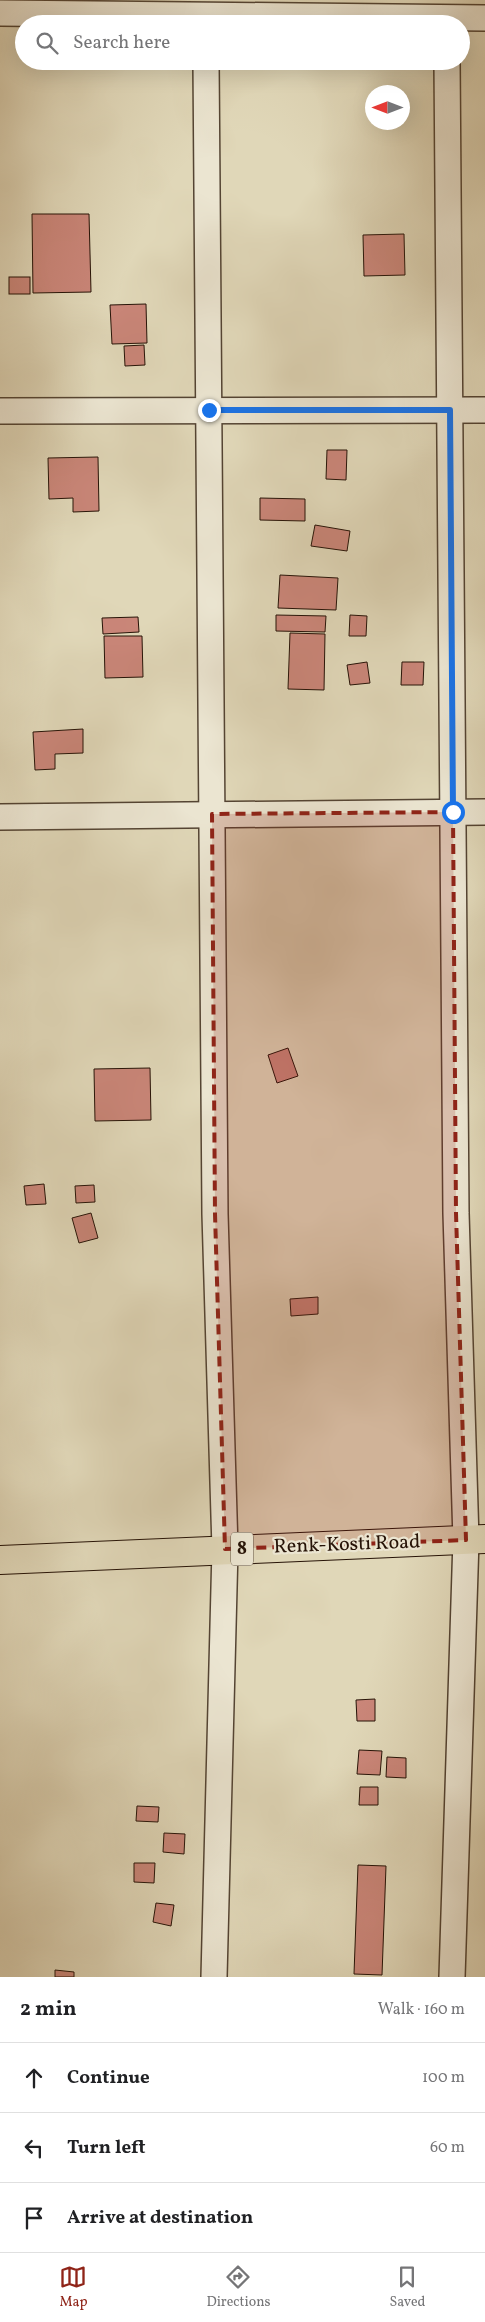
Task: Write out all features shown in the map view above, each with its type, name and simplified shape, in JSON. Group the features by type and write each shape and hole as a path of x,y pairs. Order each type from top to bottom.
{"main road":[{"name":"Renk-Kosti Road","path":"0,1560 475,1539"}],"street":[{"path":"0,13 447,14"},
{"path":"470,16 485,18"},
{"path":"206,70 215,1214 225,1549 214,1977"},
{"path":"447,70 456,1213 475,1539 452,1977"},
{"path":"0,411 485,410"},
{"path":"0,817 485,812"}],"highlighted area":[{"path":"453,812 456,1213 466,1540 225,1549 215,1214 212,814"}],"building":[{"path":"32,214 89,214 91,292 33,293"},
{"path":"404,234 405,275 364,276 363,235"},
{"path":"9,277 30,277 30,294 9,294"},
{"path":"146,304 147,343 112,344 110,305"},
{"path":"144,345 145,365 125,366 124,346"},
{"path":"327,450 347,450 346,480 326,479"},
{"path":"98,457 99,511 73,512 73,498 49,499 48,458"},
{"path":"260,498 305,499 305,521 260,520"},
{"path":"315,525 350,531 347,551 311,546"},
{"path":"280,575 338,578 336,610 278,608"},
{"path":"276,615 326,616 325,632 276,631"},
{"path":"350,615 367,616 366,636 349,636"},
{"path":"138,617 139,632 103,634 102,618"},
{"path":"290,633 325,634 324,690 288,689"},
{"path":"104,636 142,636 143,677 105,678"},
{"path":"367,662 370,683 350,685 347,665"},
{"path":"402,662 424,662 423,685 401,685"},
{"path":"83,729 83,753 55,754 55,769 35,770 33,732"},
{"path":"288,1048 298,1076 277,1083 268,1055"},
{"path":"150,1068 151,1120 95,1121 94,1069"},
{"path":"44,1184 46,1204 26,1205 24,1186"},
{"path":"94,1185 95,1202 76,1203 75,1186"},
{"path":"91,1213 98,1238 79,1243 72,1218"},
{"path":"318,1297 318,1314 291,1316 290,1299"},
{"path":"375,1699 375,1721 357,1721 356,1700"},
{"path":"359,1750 382,1751 380,1775 357,1774"},
{"path":"387,1757 406,1758 406,1778 386,1777"},
{"path":"360,1787 378,1787 378,1805 359,1805"},
{"path":"137,1806 159,1807 158,1822 136,1821"},
{"path":"164,1833 185,1834 184,1854 163,1852"},
{"path":"134,1863 155,1863 154,1883 134,1882"},
{"path":"358,1865 386,1866 382,1975 354,1974"},
{"path":"156,1903 174,1905 171,1926 153,1922"},
{"path":"55,1970 74,1972 74,1977 55,1977"}],"route":[{"path":"209,410 450,410 453,812"}]}
